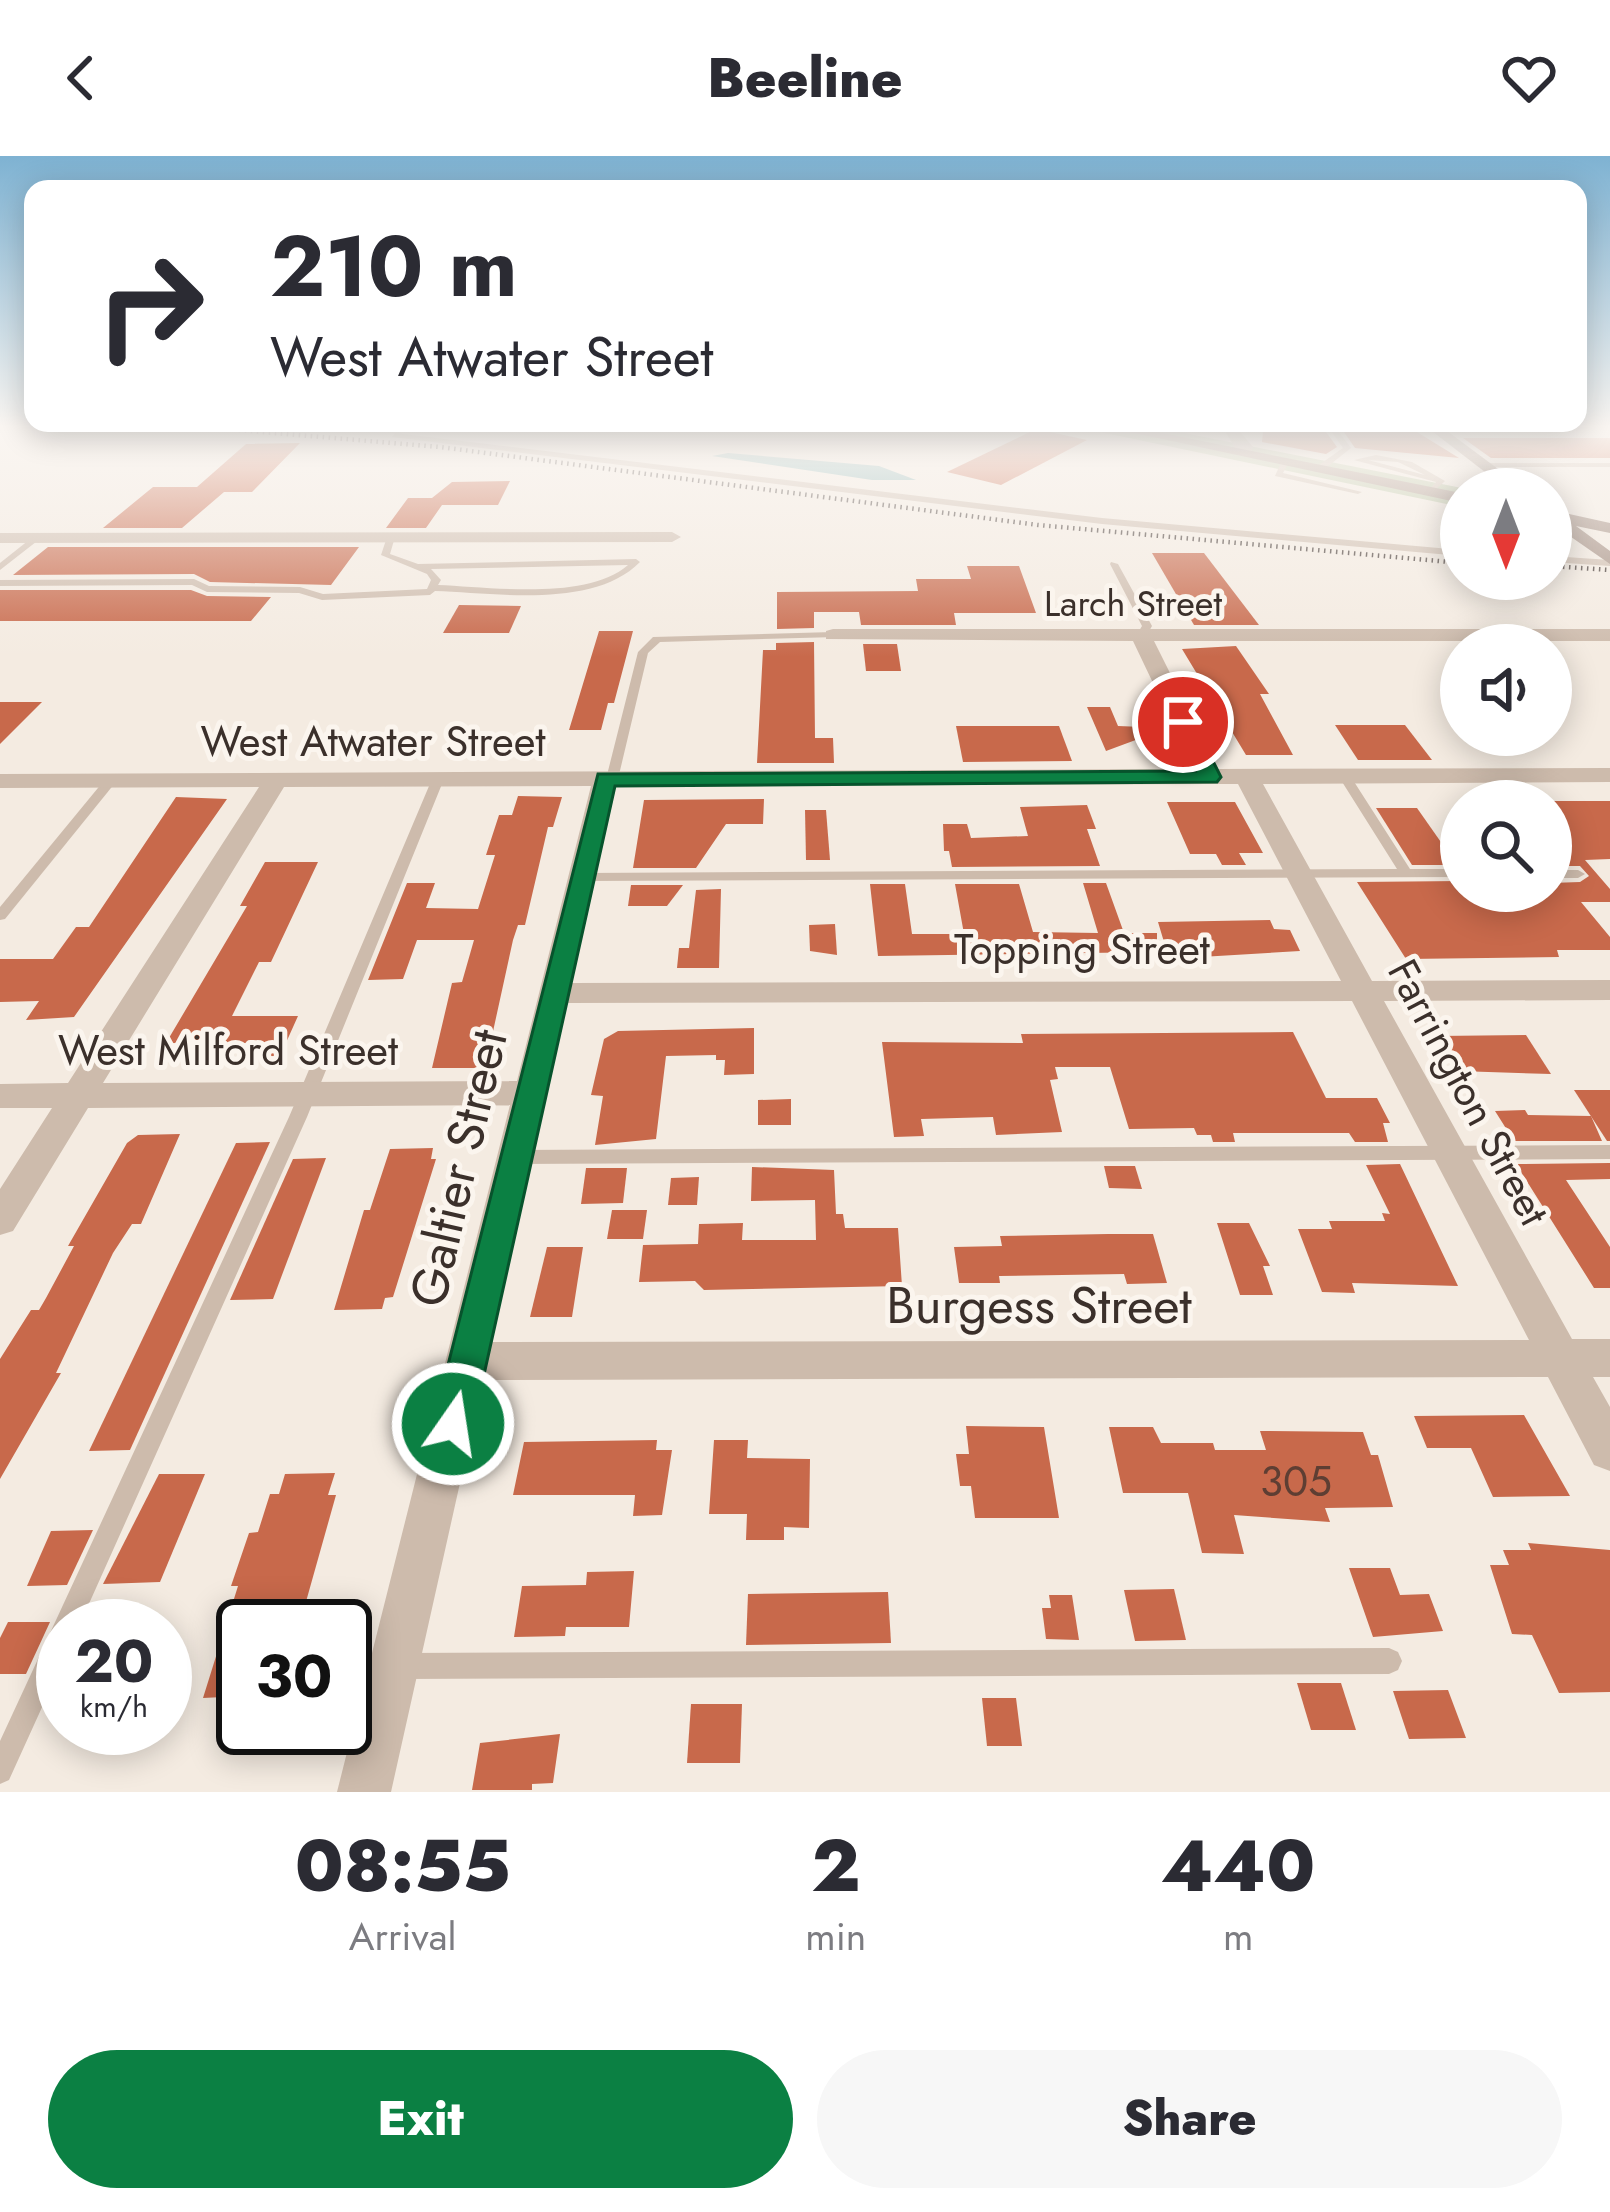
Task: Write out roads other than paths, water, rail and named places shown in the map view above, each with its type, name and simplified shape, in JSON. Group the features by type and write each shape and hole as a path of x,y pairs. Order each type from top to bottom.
{"main road":[{"path":"1572,520 1610,528"},
{"path":"1572,531 1605,557"}],"street":[{"path":"0,538 672,537"},
{"name":"Larch Street","path":"832,635 1610,635"},
{"path":"1141,636 1210,777"},
{"name":"West Atwater Street","path":"0,781 1610,775"},
{"name":"Farrington Street","path":"1247,777 1610,1450"},
{"name":"Galtier Street","path":"364,1792 529,1093 609,779"},
{"path":"0,1220 276,780"},
{"name":"Topping Street","path":"555,993 1610,990"},
{"name":"West Milford Street","path":"0,1096 529,1093"},
{"name":"Burgess Street","path":"468,1361 1610,1358"}],"lane":[{"path":"965,504 1440,551"},
{"path":"391,537 386,556 430,572 436,580 433,587"},
{"path":"0,567 37,538"},
{"path":"1572,558 1605,557"},
{"path":"0,583 194,582 207,589 416,597 433,587 584,589 616,580 636,562 414,567"},
{"path":"1114,564 1147,626 1141,636"},
{"name":"Larch Street","path":"657,639 832,635"},
{"name":"Galtier Street","path":"609,779 643,652 657,639"},
{"path":"1345,777 1406,872"},
{"path":"78,1599 306,1096 438,779"},
{"path":"0,916 111,780"},
{"path":"582,878 1440,873"},
{"path":"1572,874 1578,874"},
{"path":"514,1157 1610,1152"},
{"path":"394,1666 1389,1661"},
{"path":"0,1771 36,1691"}],"railway":[{"path":"880,504 1038,525 1440,561"},
{"path":"1572,567 1610,570"}]}
